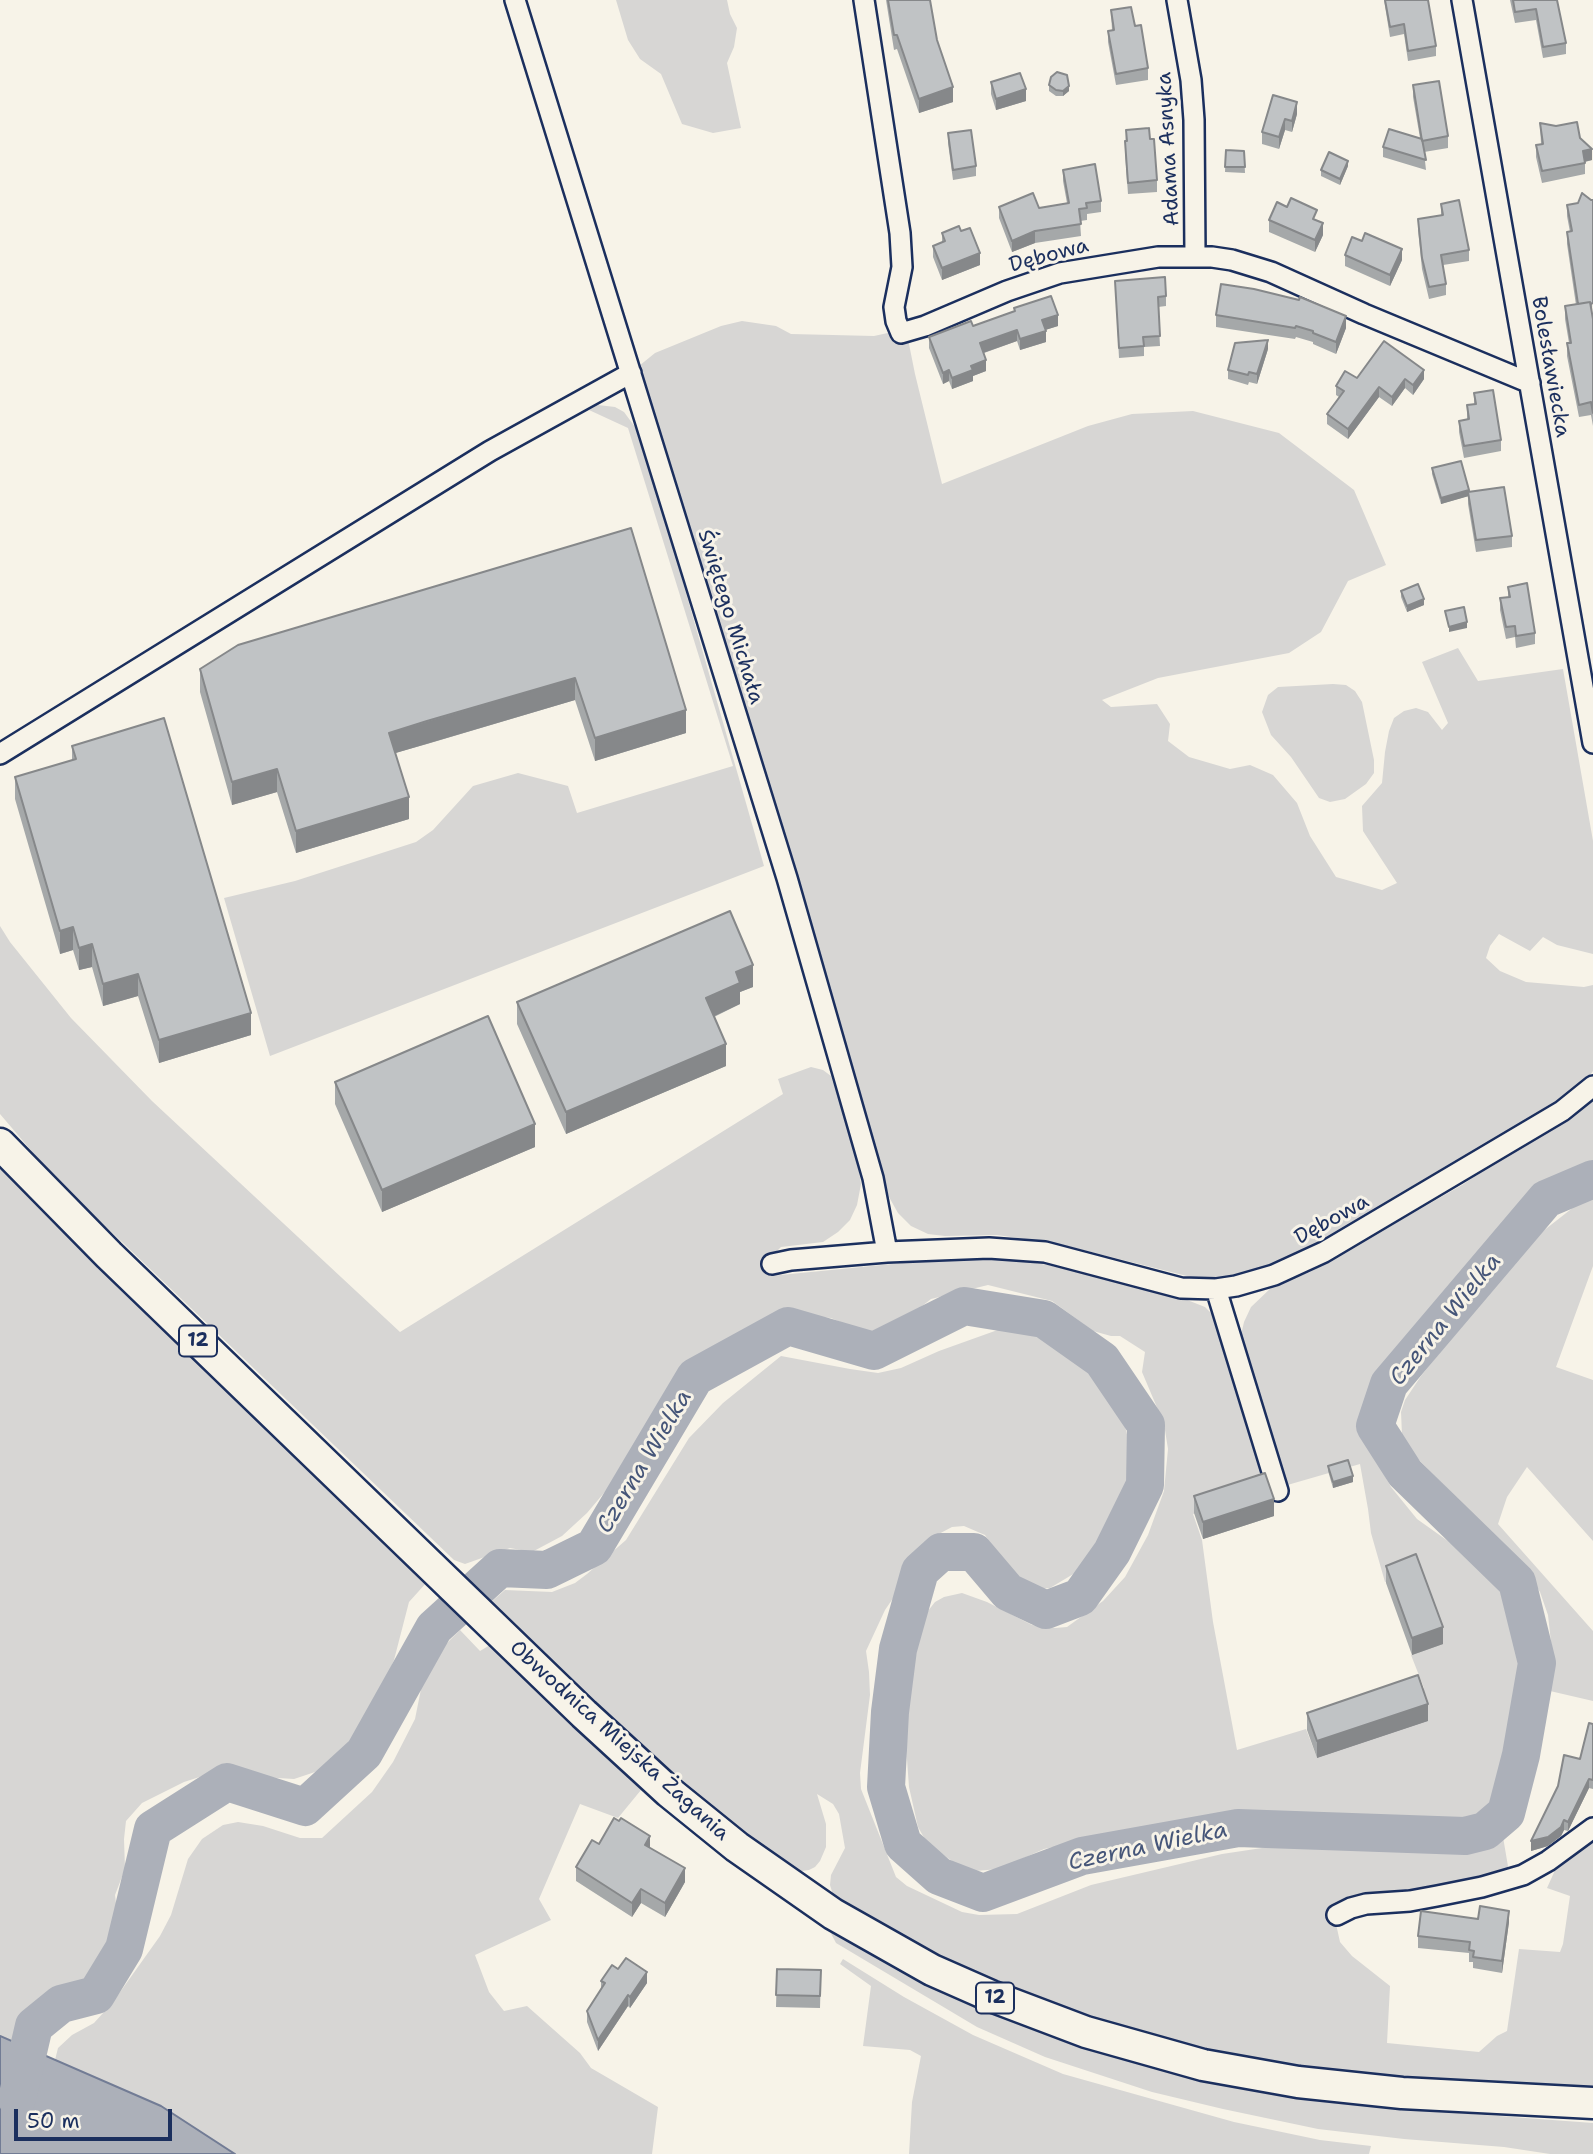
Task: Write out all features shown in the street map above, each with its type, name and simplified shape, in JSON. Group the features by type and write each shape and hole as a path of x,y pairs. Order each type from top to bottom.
{"main road":[{"name":"Obwodnica Miejska Żagania","path":"0,1144 109,1255 660,1783 737,1847 833,1914 932,1969 990,1996 1057,2022 1179,2059 1249,2074 1402,2093 1593,2103"}],"street":[{"name":"Świętego Michała","path":"515,0 786,878 873,1178 887,1252"},
{"name":"Dębowa","path":"864,0 900,233 902,267 894,307 901,333 1060,273 1158,257 1195,256 1232,260 1271,272 1530,383"},
{"name":"Adama Asnyka","path":"1177,0 1194,110 1195,256"},
{"name":"Bolesławiecka","path":"1462,0 1593,743"},
{"path":"0,754 490,451 631,373"},
{"name":"Dębowa","path":"887,1252 1023,1249 1064,1257 1168,1285 1216,1289 1236,1286 1274,1275 1324,1252 1562,1111 1593,1086"},
{"path":"772,1264 887,1252"},
{"path":"1216,1289 1278,1491"},
{"path":"1338,1915 1366,1904 1410,1901 1482,1887 1523,1875 1548,1861 1593,1828"}],"shaded area":[{"path":"616,0 727,0 737,28 734,47 727,63 741,128 713,133 682,124 661,74 640,59 628,40"},
{"path":"742,321 776,326 791,334 874,336 906,329 942,484 1088,426 1132,414 1193,411 1279,433 1354,490 1386,565 1348,581 1321,632 1289,653 1158,678 1102,700 1111,707 1157,704 1170,724 1168,741 1189,757 1230,769 1250,765 1273,775 1297,803 1310,836 1336,877 1382,890 1397,883 1363,831 1362,806 1382,783 1385,752 1394,718 1404,711 1416,708 1428,712 1442,730 1448,723 1422,662 1458,648 1478,681 1563,669 1593,841 1593,954 1557,945 1543,937 1530,951 1499,934 1490,946 1486,958 1500,971 1526,982 1584,987 1593,985 1593,1071 1584,1084 1452,1166 1293,1257 1226,1280 1191,1277 1059,1244 997,1235 928,1234 911,1226 898,1213 889,1197 794,862 639,366 655,353 721,326"},
{"path":"598,405 615,407 624,412 635,427 672,544 764,866 270,1056 224,898 295,881 416,842 433,830 473,786 518,773 568,786 577,813 733,766 628,428 589,410"},
{"path":"1346,685 1355,691 1362,702 1374,760 1374,773 1366,784 1345,799 1330,802 1319,798 1291,757 1271,735 1262,712 1268,695 1278,687"},
{"path":"0,926 71,1018 152,1101 400,1332 783,1094 778,1079 811,1067 823,1070 831,1076 844,1115 861,1184 857,1205 850,1220 823,1242 781,1247 773,1255 770,1276 933,1260 1015,1260 1048,1265 1177,1296 1205,1307 1218,1326 1270,1489 1193,1514 1202,1540 1213,1622 1237,1750 1306,1729 1317,1758 1428,1721 1417,1691 1424,1688 1411,1655 1442,1644 1416,1572 1385,1582 1371,1533 1360,1464 1284,1486 1243,1347 1241,1335 1251,1307 1272,1287 1310,1272 1462,1185 1579,1112 1593,1099 1593,1167 1532,1197 1503,1222 1468,1273 1365,1400 1361,1413 1364,1438 1391,1487 1417,1519 1469,1556 1504,1591 1521,1642 1522,1699 1513,1741 1505,1752 1496,1795 1485,1813 1468,1823 1448,1825 1412,1820 1284,1814 1227,1817 1159,1825 1044,1849 999,1869 963,1869 927,1843 918,1827 909,1787 905,1732 910,1656 917,1625 935,1602 962,1593 987,1602 1032,1625 1067,1627 1103,1601 1125,1577 1148,1535 1164,1491 1168,1449 1164,1424 1142,1372 1145,1352 1120,1336 1093,1331 1052,1301 988,1285 931,1299 888,1333 863,1332 831,1318 785,1314 747,1328 704,1354 669,1393 625,1468 587,1513 562,1536 532,1552 510,1548 465,1564 454,1560 52,1175 0,1114"},
{"path":"0,1163 427,1582 409,1602 394,1660 368,1721 341,1758 315,1772 294,1779 245,1776 218,1771 184,1782 142,1803 126,1821 125,1869 115,1895 120,1936 111,1961 82,1988 47,2000 33,2008 18,2044 0,2036"},
{"path":"1593,1192 1593,1266 1556,1367 1593,1380 1593,1541 1527,1467 1507,1497 1498,1524 1593,1631 1593,1701 1550,1691 1552,1651 1548,1615 1540,1592 1528,1574 1489,1530 1410,1451 1402,1435 1401,1412 1405,1400 1421,1376 1538,1235"},
{"path":"1006,1327 1021,1328 1045,1337 1075,1356 1110,1391 1122,1413 1132,1456 1129,1487 1108,1531 1080,1570 1050,1588 1039,1589 1024,1583 1002,1560 985,1535 964,1526 952,1527 933,1537 908,1569 866,1651 870,1695 860,1773 861,1789 896,1877 907,1886 962,1912 979,1915 1017,1914 1091,1885 1222,1854 1305,1845 1459,1851 1503,1837 1510,1878 1380,1902 1336,1924 1340,1942 1352,1956 1390,1986 1387,2043 1479,2052 1507,2031 1519,1949 1560,1952 1570,1896 1547,1888 1561,1857 1593,1836 1593,2089 1471,2086 1306,2072 1162,2044 971,1975 834,1898 830,1885 831,1875 845,1848 839,1814 833,1804 817,1794 826,1824 826,1847 815,1867 795,1872 718,1819 605,1716 490,1603 505,1590 552,1592 575,1583 587,1574 626,1540 689,1438 723,1403 781,1356 878,1373 901,1368"},
{"path":"460,1630 480,1651 490,1645 641,1790 618,1818 580,1804 539,1899 551,1920 475,1955 489,1992 504,2011 527,2006 580,2053 591,2068 658,2107 652,2154 235,2154 161,2106 55,2060 58,2048 72,2035 94,2023 113,2002 160,1936 171,1915 188,1859 202,1839 223,1825 238,1822 263,1826 300,1838 322,1838 372,1792 393,1762 415,1719 422,1684 444,1646"},
{"path":"826,1924 1249,2087 1313,2100 1377,2107 1593,2123 1593,2154 1550,2154 1318,2129 1152,2092 1045,2057 977,2027 836,1943"},
{"path":"843,1959 973,2035 1063,2074 1234,2122 1320,2140 1371,2146 1369,2154 909,2154 912,2102 921,2056 910,2050 863,2046 871,1986 840,1964"},
{"path":"0,2036 161,2106 235,2154 0,2154"}],"building":[{"path":"888,0 930,0 937,40 953,87 919,99 897,35 894,35"},
{"path":"1385,0 1428,0 1436,46 1408,51 1404,24 1390,27"},
{"path":"1513,0 1557,0 1566,43 1543,47 1536,9 1515,12"},
{"path":"1131,7 1135,26 1141,25 1148,68 1116,74 1108,31 1114,30 1111,10"},
{"path":"1057,72 1067,75 1069,86 1063,91 1049,85 1051,77"},
{"path":"1020,73 1026,89 996,99 991,82"},
{"path":"1439,81 1448,136 1422,141 1413,85"},
{"path":"1273,95 1297,102 1292,121 1285,119 1279,137 1262,132"},
{"path":"1577,122 1580,138 1592,149 1583,151 1585,163 1542,171 1536,145 1543,144 1540,123 1556,126"},
{"path":"1149,128 1150,139 1154,139 1157,180 1128,183 1126,130"},
{"path":"1389,129 1422,139 1426,160 1383,147"},
{"path":"971,130 976,166 953,170 948,133"},
{"path":"1226,150 1244,151 1245,167 1225,167"},
{"path":"1329,152 1348,161 1340,179 1321,170"},
{"path":"1095,164 1101,201 1086,203 1087,208 1079,209 1081,224 1035,231 1012,241 999,207 1033,193 1039,208 1069,203 1063,170"},
{"path":"1582,193 1593,200 1591,304 1578,304 1567,232 1572,231 1567,205 1578,203"},
{"path":"1291,198 1317,210 1313,219 1323,223 1315,240 1269,220 1277,202 1287,207"},
{"path":"1459,200 1469,250 1441,255 1446,284 1429,287 1422,258 1418,219 1443,215 1441,204"},
{"path":"959,226 961,231 970,228 980,253 942,268 933,246 945,241 942,233"},
{"path":"1365,233 1402,249 1390,275 1345,255 1352,237 1362,241"},
{"path":"1165,277 1166,296 1158,297 1160,336 1143,337 1144,346 1119,348 1115,281"},
{"path":"1221,284 1299,300 1300,297 1346,316 1336,342 1296,326 1295,328 1216,315"},
{"path":"1051,296 1058,315 1042,320 1046,331 1020,339 1017,330 980,343 986,360 971,366 973,370 952,378 949,370 943,373 929,337 971,321 973,326"},
{"path":"1590,302 1593,319 1593,413 1591,402 1579,405 1567,343 1571,343 1565,306"},
{"path":"1268,340 1257,374 1249,372 1248,375 1228,370 1235,343"},
{"path":"1384,341 1424,370 1413,385 1405,379 1392,397 1379,387 1348,429 1327,414 1344,391 1336,386 1345,371 1357,378"},
{"path":"1493,390 1501,440 1464,446 1459,421 1469,419 1467,405 1476,404 1474,393"},
{"path":"1461,461 1469,490 1441,498 1432,468"},
{"path":"1504,487 1512,536 1476,540 1468,492"},
{"path":"631,528 686,710 595,738 575,678 427,721 389,733 409,797 296,831 277,769 232,782 200,669 238,645"},
{"path":"1527,583 1535,633 1516,636 1515,626 1506,627 1500,598 1510,597 1508,587"},
{"path":"1418,584 1424,599 1407,606 1401,591"},
{"path":"1464,607 1467,622 1449,627 1445,611"},
{"path":"164,718 251,1013 159,1040 138,974 103,984 92,944 79,948 73,927 60,931 15,777 76,759 72,746"},
{"path":"730,911 753,965 736,972 740,983 706,998 726,1044 566,1112 517,1002"},
{"path":"488,1016 535,1124 382,1190 335,1082"},
{"path":"1348,1460 1353,1476 1333,1482 1328,1466"},
{"path":"1265,1473 1274,1499 1203,1522 1194,1496"},
{"path":"1416,1554 1443,1627 1412,1638 1386,1566"},
{"path":"1418,1675 1428,1704 1317,1741 1307,1713"},
{"path":"1589,1723 1593,1724 1593,1780 1589,1779 1568,1822 1564,1820 1561,1827 1548,1837 1531,1841 1558,1786 1564,1755 1580,1759"},
{"path":"614,1818 619,1821 621,1818 650,1836 645,1845 685,1868 665,1903 641,1889 632,1903 576,1867 592,1840 599,1844"},
{"path":"1480,1906 1509,1911 1502,1961 1473,1957 1474,1951 1469,1950 1470,1942 1418,1936 1421,1911 1478,1919"},
{"path":"626,1958 647,1972 598,2040 587,2011 605,1983 601,1981 612,1965 618,1969"},
{"path":"777,1969 821,1970 820,1996 776,1995"}],"waterway":[{"name":"Czerna Wielka","path":"17,2099 34,2026 61,2004 96,1995 124,1949 153,1829 227,1782 305,1807 364,1753 434,1628 500,1568 547,1570 594,1547 695,1377 788,1326 874,1351 964,1306 1044,1319 1102,1360 1146,1425 1145,1485 1112,1552 1080,1597 1046,1610 1008,1592 974,1552 941,1552 920,1571 898,1649 890,1712 886,1787 903,1844 939,1876 983,1893 1082,1856 1238,1828 1465,1836 1485,1831 1506,1813 1521,1755 1537,1663 1517,1582 1405,1473 1375,1426 1389,1384 1546,1199 1593,1179"}]}
